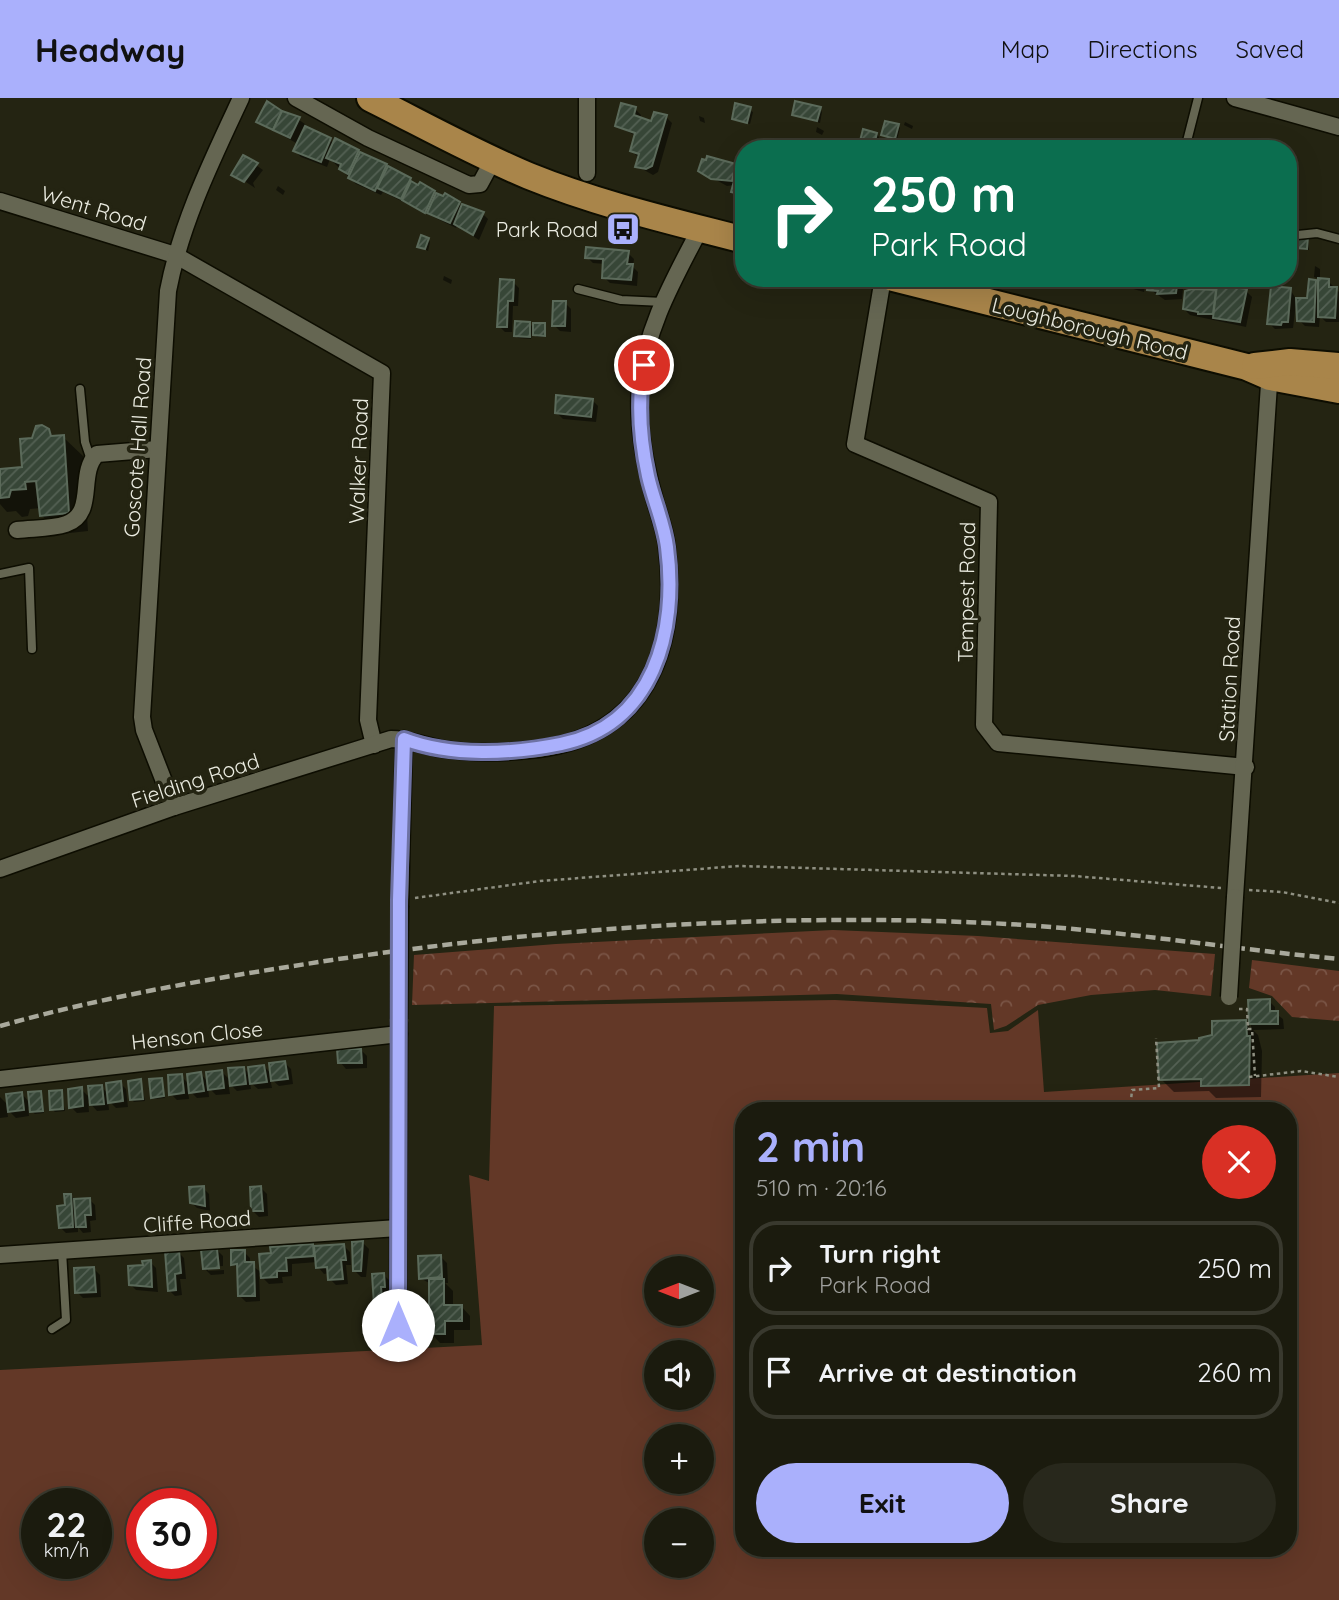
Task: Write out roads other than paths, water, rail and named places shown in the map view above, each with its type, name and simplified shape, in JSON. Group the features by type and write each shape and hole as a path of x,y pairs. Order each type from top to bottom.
{"highway":[{"path":"370,98 493,160 589,198 735,238"},
{"name":"Loughborough Road","path":"929,287 1339,390"},
{"name":"Loughborough Road","path":"1262,369 1339,366"}],"street":[{"name":"Goscote Hall Road","path":"174,807 144,730 142,717 168,291 175,255 211,162 241,98"},
{"path":"296,98 368,138 468,185 480,184 493,160"},
{"path":"587,98 587,173"},
{"path":"1235,98 1339,127"},
{"name":"Went Road","path":"0,201 175,255"},
{"path":"398,1325 399,903 404,739 448,750 539,748 573,741 600,729 622,715 643,691 659,662 667,608 667,547 648,475 640,425 640,386 648,345 663,302 700,229"},
{"name":"Walker Road","path":"175,255 382,373 368,720 374,745"},
{"name":"Tempest Road","path":"881,287 855,444 989,502 984,725 998,743 1245,767"},
{"name":"Station Road","path":"1229,1003 1245,767 1262,369"},
{"path":"17,530 61,525 77,517 83,509 86,473 91,460 97,454 158,449"},
{"name":"Fielding Road","path":"0,869 174,807 374,745 404,739"},
{"name":"Henson Close","path":"0,1079 399,1026"},
{"name":"Cliffe Road","path":"0,1255 398,1228"}],"lane":[{"path":"1187,140 1198,98"},
{"path":"1297,235 1317,233 1339,239"},
{"path":"578,289 621,300 663,302"},
{"path":"80,389 86,451 91,460"},
{"path":"0,574 29,568 32,649"},
{"path":"52,1329 66,1320 62,1251"}],"railway":[{"path":"0,1026 124,996 332,960 495,939 659,926 824,920 988,923 1120,934 1339,959"}],"place":[{"name":"Park Road","path":"623,229"}]}
